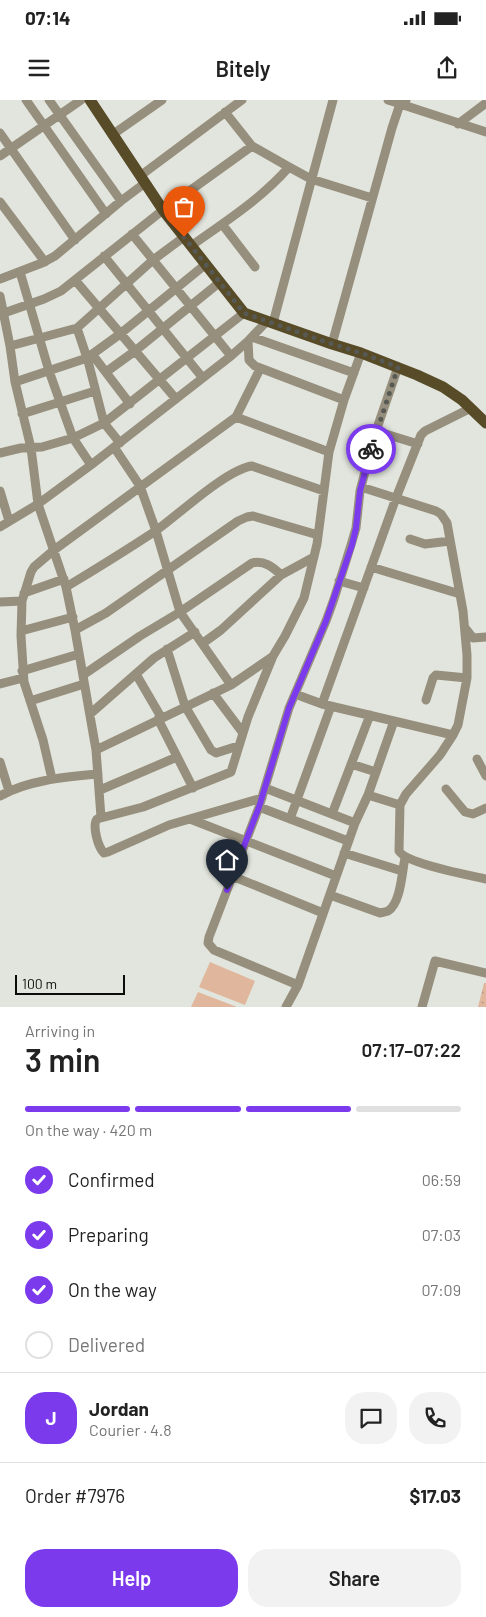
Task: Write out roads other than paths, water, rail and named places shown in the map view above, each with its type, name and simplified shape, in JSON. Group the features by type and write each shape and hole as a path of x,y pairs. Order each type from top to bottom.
{"main road":[{"path":"90,100 112,136 163,210 244,313 361,353 443,387 462,400 486,423"}],"street":[{"path":"26,100 106,214"},
{"path":"49,100 121,201"},
{"path":"0,156 81,100"},
{"path":"112,136 162,100"},
{"path":"0,279 45,262 55,256 106,214 143,180 242,100"},
{"path":"0,527 38,504 92,465 270,322 333,100"},
{"path":"388,100 403,102 458,124 486,132"},
{"path":"332,344 372,198 403,102"},
{"path":"458,124 486,103"},
{"path":"225,112 252,146 289,168 311,179 372,198"},
{"path":"0,133 75,240"},
{"path":"4,313 61,291 163,210 252,146"},
{"path":"10,346 76,328 154,260 222,224 266,192 289,168"},
{"path":"0,202 45,262"},
{"path":"222,224 254,268"},
{"path":"132,234 230,356"},
{"path":"104,256 202,377"},
{"path":"15,382 90,356 206,264"},
{"path":"20,272 48,371 73,438 92,465"},
{"path":"75,280 176,399"},
{"path":"106,372 220,282"},
{"path":"0,296 15,382 31,448 38,504 65,583 75,630 96,750 101,817"},
{"path":"0,453 21,448 42,447 73,438 104,424 244,313"},
{"path":"76,328 90,356 95,391 104,424 140,486 156,531 180,612 231,685"},
{"path":"250,339 250,362 260,368 344,400"},
{"path":"250,339 354,373"},
{"path":"355,823 298,801 264,793 169,825 104,853 100,849 94,823 101,817 143,807 229,774 232,770 248,717 272,656 285,636 304,598 318,535 329,452 344,400 361,353"},
{"path":"90,356 106,372 130,404"},
{"path":"298,985 214,950 208,944 209,936 264,793 289,708 326,621 356,528 361,487 376,431 398,367"},
{"path":"52,779 23,674 21,631 23,597 31,572 34,567 54,550 236,417 260,368"},
{"path":"22,414 95,391"},
{"path":"290,819 298,801 326,705 371,566 421,435 425,431 470,408"},
{"path":"236,417 329,452"},
{"path":"376,431 418,444"},
{"path":"0,602 23,597 65,583 156,531 218,483 246,467 252,466 324,491"},
{"path":"361,487 442,514 447,523 464,611 467,655 466,678 458,725 440,755 406,794 400,806 398,852 404,858 423,864 486,879"},
{"path":"0,491 9,521"},
{"path":"75,630 106,613 247,516 253,516 318,535"},
{"path":"410,539 424,544 450,540"},
{"path":"203,643 221,630 281,575 314,558"},
{"path":"30,701 84,680 140,636 180,612 252,563 258,561 265,563 281,575"},
{"path":"371,566 460,594"},
{"path":"339,581 364,588"},
{"path":"21,631 72,617"},
{"path":"465,627 473,638 486,637"},
{"path":"90,714 167,649 195,632"},
{"path":"167,649 185,706 208,746 213,752 238,746"},
{"path":"0,684 79,654"},
{"path":"96,750 231,685 272,656"},
{"path":"136,674 160,718 193,788"},
{"path":"426,700 433,678 436,675 466,678"},
{"path":"213,693 243,733"},
{"path":"295,694 326,705 453,736"},
{"path":"332,814 370,715"},
{"path":"286,1007 298,985 348,842 368,795 394,721"},
{"path":"100,790 178,757"},
{"path":"477,759 486,776"},
{"path":"0,762 9,791"},
{"path":"351,764 376,772"},
{"path":"0,796 9,791 52,779 98,774"},
{"path":"446,789 460,808 468,814 473,814 486,808"},
{"path":"368,795 400,806"},
{"path":"259,807 348,842"},
{"path":"190,818 336,876"},
{"path":"344,853 402,871"},
{"path":"330,895 380,913 388,911 399,896 404,858"},
{"path":"232,876 323,913"},
{"path":"422,1007 435,961 486,973"}]}
